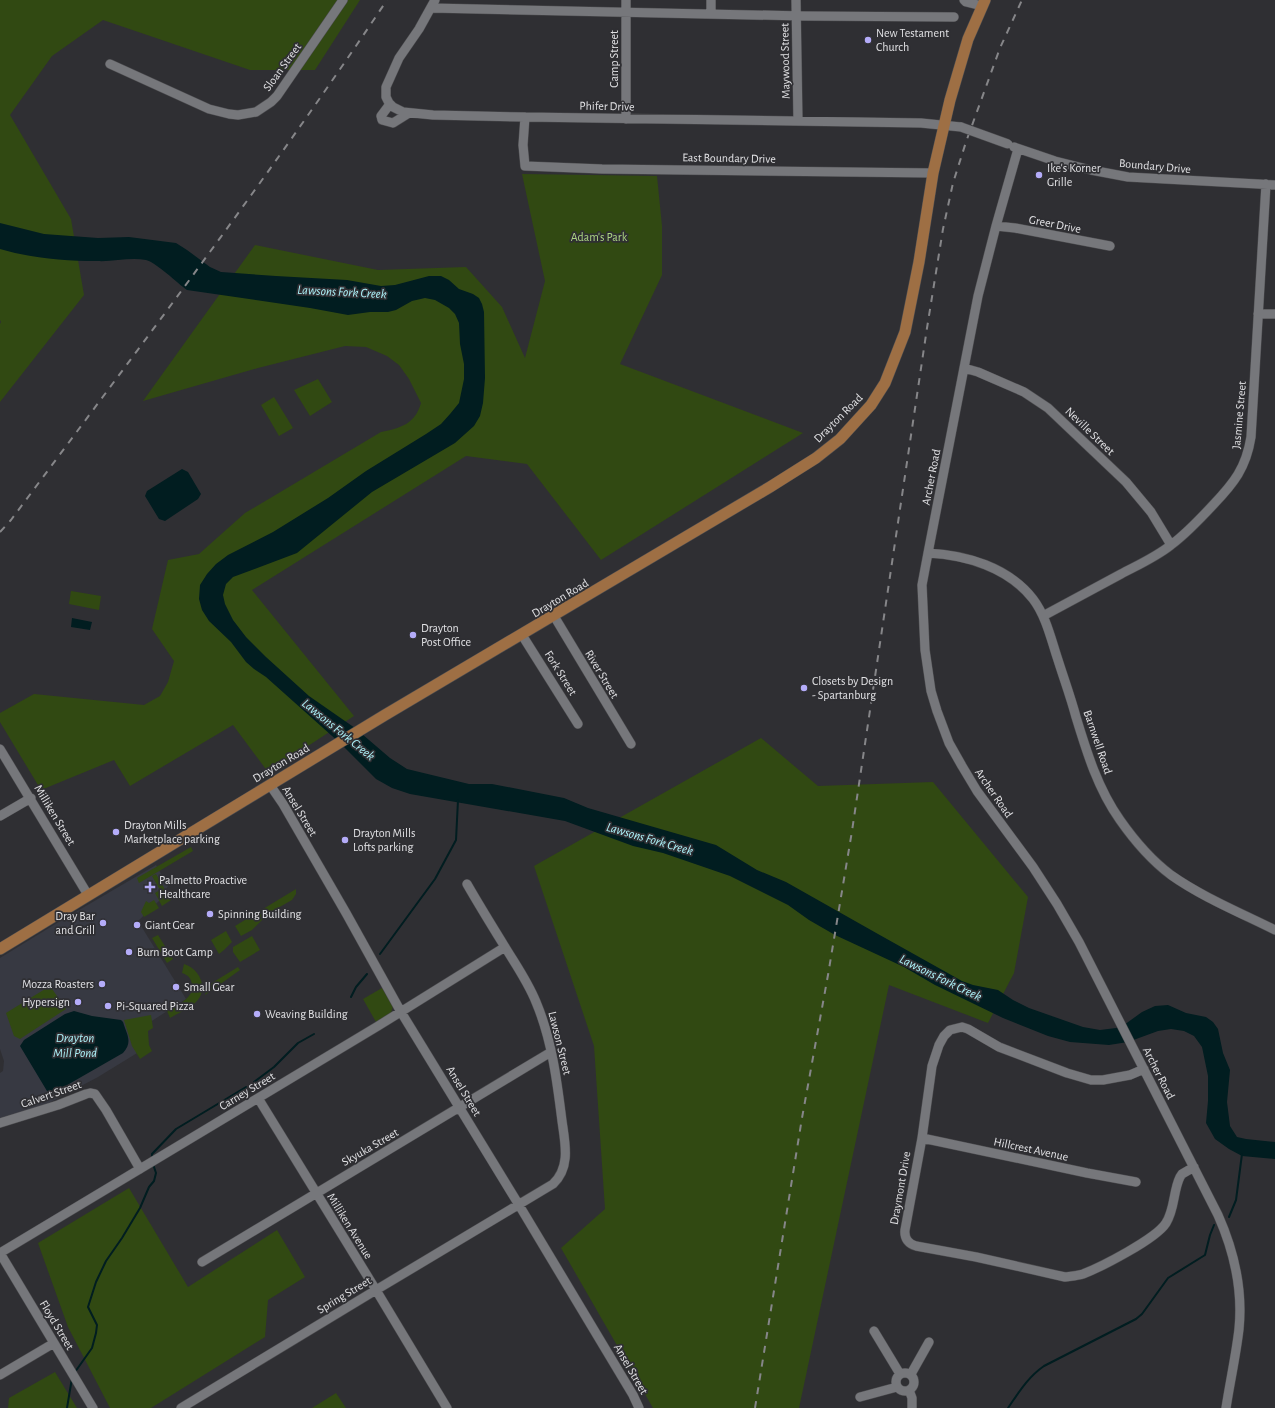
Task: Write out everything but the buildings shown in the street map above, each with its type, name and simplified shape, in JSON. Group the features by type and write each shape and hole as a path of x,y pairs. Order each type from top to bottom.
{"main road":[{"name":"Drayton Road","path":"0,949 385,715 554,616 816,458 840,439 872,405 885,384 905,332 919,262 933,173 950,100 968,39 984,3"}],"street":[{"name":"Sloan Street","path":"110,64 208,109 230,114 247,114 264,108 277,96 343,0"},
{"name":"Camp Street","path":"626,0 626,119"},
{"path":"711,0 711,14"},
{"name":"Maywood Street","path":"796,0 798,121"},
{"path":"964,0 966,2 984,3"},
{"path":"409,114 393,124 382,120 381,116 390,104 385,94 390,77 399,58 419,29 433,4 626,13 954,17"},
{"name":"Phifer Drive","path":"390,104 398,110 409,114 921,123 945,125"},
{"name":"East Boundary Drive","path":"526,117 523,145 525,166 602,169 933,173"},
{"name":"Boundary Drive","path":"945,125 961,127 1018,149 1055,161 1128,177 1271,184"},
{"name":"Archer Road","path":"1018,149 978,296 928,554 922,593 924,650 931,691 944,731 962,766 978,791 1033,867 1079,942 1194,1166 1225,1231 1238,1279 1239,1296 1239,1329 1226,1408"},
{"name":"Jasmine Street","path":"1043,616 1151,559 1171,545 1191,528 1230,487 1245,464 1251,437 1258,314 1271,184"},
{"name":"Greer Drive","path":"996,226 1015,228 1110,246"},
{"path":"1258,314 1275,314"},
{"name":"Neville Street","path":"964,368 984,374 1024,392 1048,408 1126,482 1151,512 1171,545"},
{"name":"Barnwell Road","path":"928,554 945,554 977,561 1007,576 1027,592 1043,616 1094,771 1109,804 1129,833 1154,860 1179,881 1275,930"},
{"name":"River Street","path":"554,616 630,744"},
{"name":"Fork Street","path":"522,635 578,724"},
{"name":"Milliken Street","path":"0,749 31,798 88,895"},
{"name":"Ansel Street","path":"270,785 283,804 346,913 401,1012 519,1204 633,1395 639,1408"},
{"path":"0,816 31,798"},
{"name":"Lawson Street","path":"467,884 524,977 536,1003 546,1031 558,1086 566,1151 563,1169 559,1179 553,1184 519,1204"},
{"name":"Carney Street","path":"0,1253 401,1012 505,947"},
{"name":"Draymont Drive","path":"1144,1069 1130,1075 1103,1080 1091,1080 1006,1050 968,1029 962,1027 954,1028 944,1036 935,1054 932,1066 922,1138 905,1230 906,1237 910,1243 916,1246 976,1257 1065,1277 1077,1276 1155,1235 1161,1230 1169,1218 1180,1177 1194,1166"},
{"name":"Skyuka Street","path":"202,1262 551,1052"},
{"name":"Calvert Street","path":"0,1122 58,1105 86,1094 95,1094 143,1167"},
{"name":"Milliken Avenue","path":"258,1098 447,1408"},
{"name":"Hillcrest Avenue","path":"922,1138 1136,1182"},
{"name":"Spring Street","path":"181,1408 519,1204"},
{"name":"Floyd Street","path":"0,1253 92,1408"},
{"path":"874,1331 900,1374"},
{"path":"911,1374 928,1342"},
{"path":"0,1375 54,1343"},
{"path":"896,1387 896,1380 900,1374 911,1374"},
{"path":"896,1387 902,1391 909,1390 914,1384 911,1374"},
{"path":"860,1398 896,1387"},
{"path":"909,1390 912,1398 912,1408"}],"shaded area":[{"path":"156,865 168,886 161,899 138,921 186,999 133,1033 142,1050 98,1077 49,1103 18,1117 0,1122 0,1073 3,1071 4,1061 0,1049 0,958"}],"green space":[{"path":"0,0 360,0 315,70 250,70 103,20 52,56 10,115 71,219 84,295 0,402 1,322"},
{"name":"Adam's Park","path":"522,174 657,176 662,226 662,275 620,364 803,433 601,560 527,464 466,456 252,590 354,716 268,772 233,725 130,786 114,760 41,790 0,722 0,713 34,694 144,705 160,696 168,682 174,661 152,629 168,560 199,554 245,513 381,432 395,429 406,424 415,416 421,403 409,379 399,365 387,356 366,347 345,346 258,368 143,401 255,245 378,270 466,267 502,307 525,358 545,281"},
{"path":"318,379 332,402 310,416 294,390"},
{"path":"274,397 293,428 279,436 261,405"},
{"path":"71,591 101,596 99,610 69,604"},
{"path":"761,738 818,786 933,782 1028,897 1014,973 988,1023 889,985 799,1408 653,1408 561,1248 605,1209 594,1046 534,866"},
{"path":"191,847 193,851 139,883 137,878"},
{"path":"156,874 171,900 162,906 155,893 160,890 152,876"},
{"path":"296,889 296,894 292,900 269,913 252,930 241,936 235,926"},
{"path":"154,900 159,908 144,917 141,912 146,901 149,903"},
{"path":"226,931 232,942 219,954 211,940"},
{"path":"158,935 173,959 167,963 152,938"},
{"path":"252,936 260,950 240,962 233,952 233,947"},
{"path":"184,964 194,970 201,979 201,996 187,1009 170,1018 167,1011 180,1004 191,993 192,984 190,978 182,973"},
{"path":"238,967 240,970 205,995 207,986"},
{"path":"50,986 66,1009 20,1039 14,1036 6,1013"},
{"path":"382,988 393,1006 391,1013 376,1022 363,999"},
{"path":"151,1015 153,1028 148,1031 149,1045 152,1051 140,1059 132,1046 124,1020"},
{"path":"129,1188 188,1287 277,1230 305,1277 268,1300 265,1337 151,1408 110,1408 68,1327 38,1243"},
{"path":"55,1372 77,1408 8,1408 9,1398"},
{"path":"336,1393 346,1408 312,1408"}],"water":[{"name":"Lawsons Fork Creek","path":"0,223 44,234 98,238 129,237 176,243 210,267 221,272 347,280 381,286 395,285 429,276 441,276 449,280 459,289 479,298 484,312 485,378 483,403 480,416 474,426 455,443 372,492 297,553 233,577 226,584 223,595 225,604 233,620 246,637 309,696 355,728 390,758 407,769 469,784 492,784 564,798 588,808 716,845 757,870 786,882 962,981 973,985 998,990 1029,1008 1083,1027 1100,1030 1116,1028 1124,1025 1142,1012 1155,1006 1168,1005 1186,1013 1206,1017 1213,1022 1218,1029 1223,1053 1230,1070 1227,1102 1230,1126 1237,1137 1275,1142 1275,1159 1242,1156 1215,1139 1206,1123 1208,1076 1202,1047 1194,1036 1184,1031 1171,1029 1158,1031 1128,1042 1109,1045 1070,1042 1048,1036 1003,1018 935,985 904,967 835,935 809,920 788,905 730,876 663,853 633,846 565,821 410,794 392,788 376,779 341,744 266,677 246,662 231,642 209,621 202,610 199,599 200,585 216,564 228,555 273,532 441,424 459,403 464,379 464,364 460,344 459,323 455,314 449,308 435,300 425,298 412,301 396,310 388,312 370,312 348,315 187,290 161,269 146,260 60,260 23,255 0,249"},
{"path":"182,469 188,472 201,494 198,499 165,521 159,519 145,496 147,491"},
{"path":"72,618 92,622 90,630 71,627"},
{"name":"Drayton Mill Pond","path":"74,1011 92,1016 121,1020 128,1038 128,1045 123,1053 55,1092 50,1093 47,1091 20,1046 24,1040 65,1014"}],"waterway":[{"path":"380,954 435,879 456,840 458,800"},
{"path":"351,997 356,987 367,974"},
{"path":"254,1082 274,1067 298,1043 314,1034"},
{"path":"152,1158 152,1154 176,1129 246,1087"},
{"path":"1229,1217 1236,1200 1242,1154"},
{"path":"75,1372 92,1348 96,1333 97,1325 88,1307 96,1282 106,1261 122,1238 140,1208 149,1187 154,1181 156,1173 153,1164"},
{"path":"1008,1408 1028,1380 1038,1370 1136,1319 1142,1314 1168,1278 1205,1255 1214,1225"},
{"path":"67,1408 72,1378"}],"railway":[{"path":"0,532 11,520 155,327 296,132 387,0"},
{"path":"755,1408 802,1118 852,831 943,229 953,183 966,142 1000,48 1022,0"}],"place":[{"name":"New Testament Church","path":"868,40"},
{"name":"Ike's Korner Grille","path":"1039,175"},
{"name":"Drayton Post Office","path":"413,635"},
{"name":"Closets by Design - Spartanburg","path":"804,688"},
{"name":"Drayton Mills Marketplace parking","path":"116,832"},
{"name":"Drayton Mills Lofts parking","path":"345,840"},
{"name":"Palmetto Proactive Healthcare","path":"150,887"},
{"name":"Spinning Building","path":"210,914"},
{"name":"Dray Bar and Grill","path":"103,923"},
{"name":"Giant Gear","path":"137,925"},
{"name":"Burn Boot Camp","path":"129,952"},
{"name":"Mozza Roasters","path":"102,984"},
{"name":"Small Gear","path":"176,987"},
{"name":"Hypersign","path":"78,1002"},
{"name":"Pi-Squared Pizza","path":"108,1006"},
{"name":"Weaving Building","path":"257,1014"}]}
